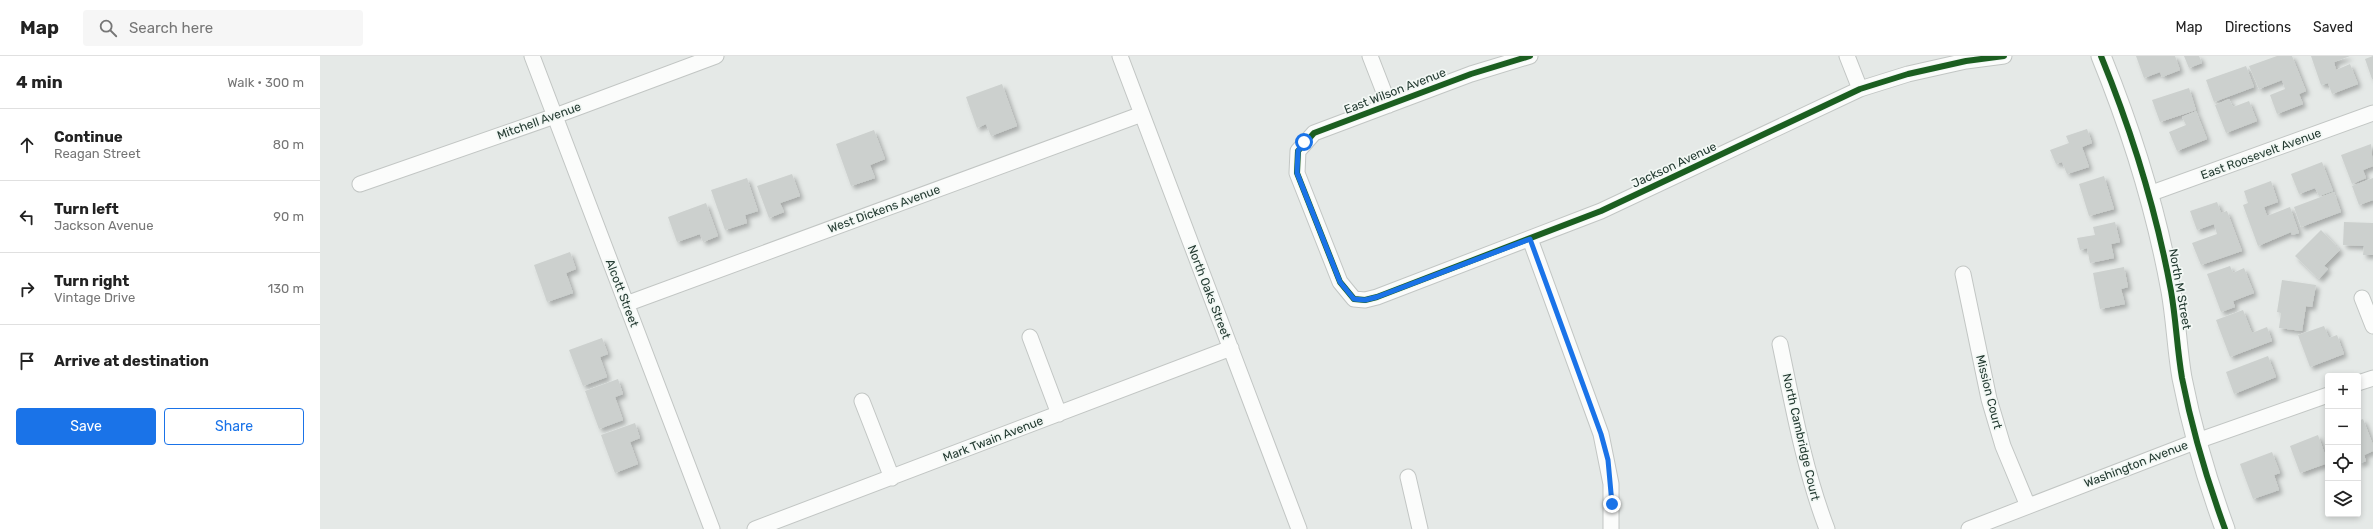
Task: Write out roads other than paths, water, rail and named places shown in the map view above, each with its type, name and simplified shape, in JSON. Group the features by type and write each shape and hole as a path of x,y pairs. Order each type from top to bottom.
{"street":[{"name":"Alcott Street","path":"532,56 712,529"},
{"name":"Mitchell Avenue","path":"360,184 555,116 716,56"},
{"name":"North Oaks Street","path":"1120,56 1299,529"},
{"path":"1370,56 1389,105"},
{"name":"East Wilson Avenue","path":"1354,299 1340,282 1297,173 1298,151 1314,133 1471,74 1530,56"},
{"path":"1847,56 1860,89"},
{"name":"Jackson Avenue","path":"1354,299 1365,300 1377,297 1614,206 1860,89 1908,74 1966,61 2004,56"},
{"name":"North M Street","path":"2101,56 2134,140 2149,194 2171,291 2182,377 2197,441 2225,529"},
{"name":"East Roosevelt Avenue","path":"2149,194 2373,113"},
{"name":"West Dickens Avenue","path":"626,304 1142,114"},
{"path":"1530,239 1601,434 1612,484 1611,529"},
{"name":"Mission Court","path":"1963,274 1989,399 2003,446 2028,506"},
{"path":"2362,298 2373,326"},
{"path":"1030,337 1059,414"},
{"name":"North Cambridge Court","path":"1780,344 1809,478 1827,529"},
{"name":"Mark Twain Avenue","path":"755,529 1231,348"},
{"path":"2361,382 2373,378"},
{"name":"Washington Avenue","path":"1969,529 2197,441 2325,396"},
{"path":"862,401 892,478"},
{"path":"1408,477 1420,529"}]}
